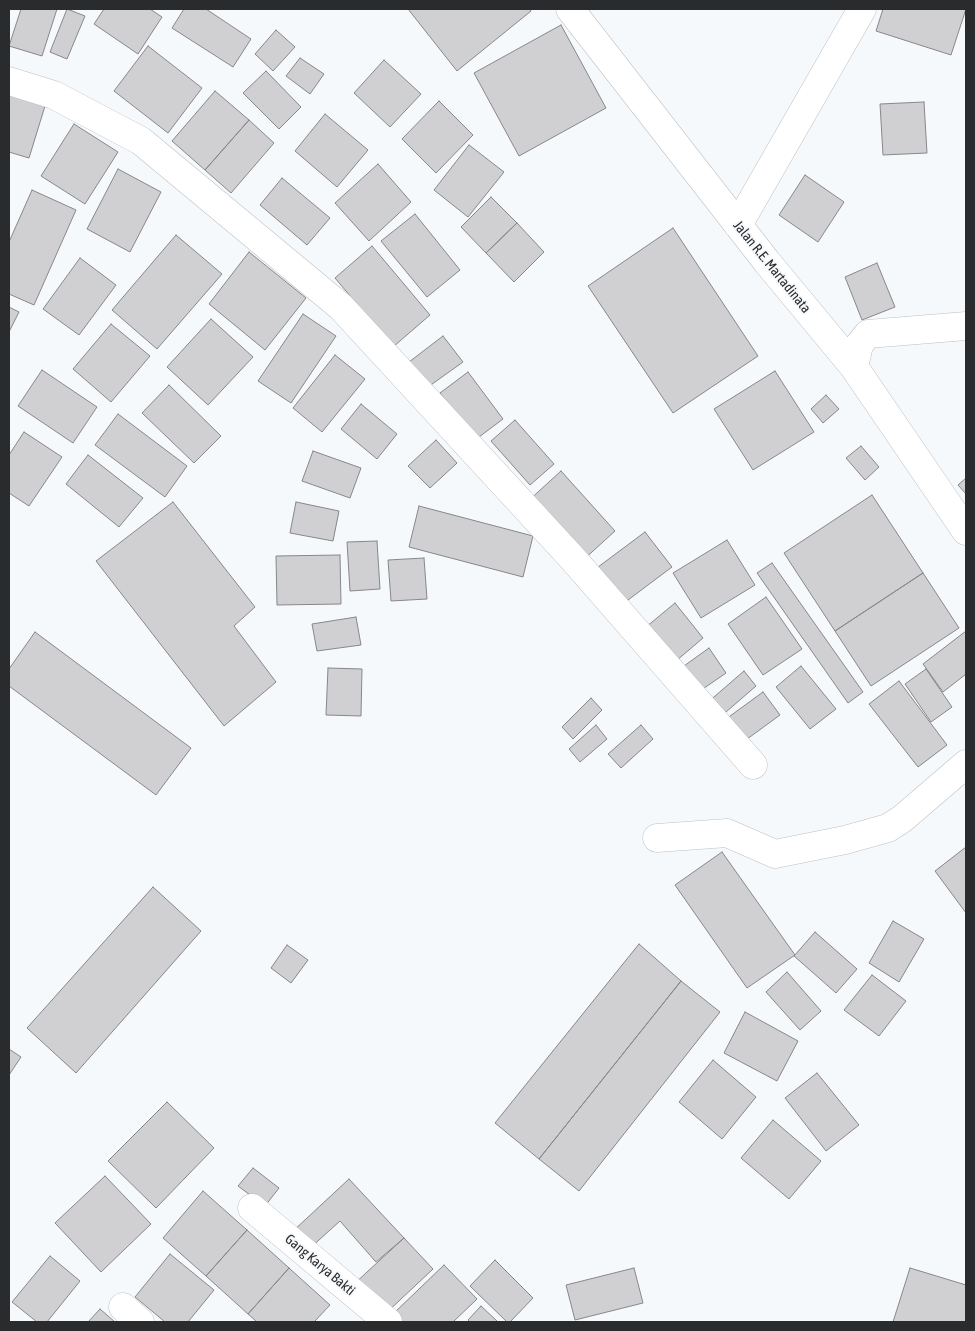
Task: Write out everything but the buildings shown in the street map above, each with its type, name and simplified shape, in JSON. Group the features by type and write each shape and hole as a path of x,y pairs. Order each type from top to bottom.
{"street":[{"name":"Jalan R.E. Martadinata","path":"570,9 738,225 854,367 966,532"},
{"path":"738,225 862,9"},
{"path":"9,81 54,95 141,142 341,307 573,559 753,765"},
{"path":"854,367 859,345 868,334 966,326"},
{"path":"657,838 727,833 775,854 845,840 888,828 902,819 966,764"},
{"name":"Gang Karya Bakti","path":"252,1208 388,1322"}]}
